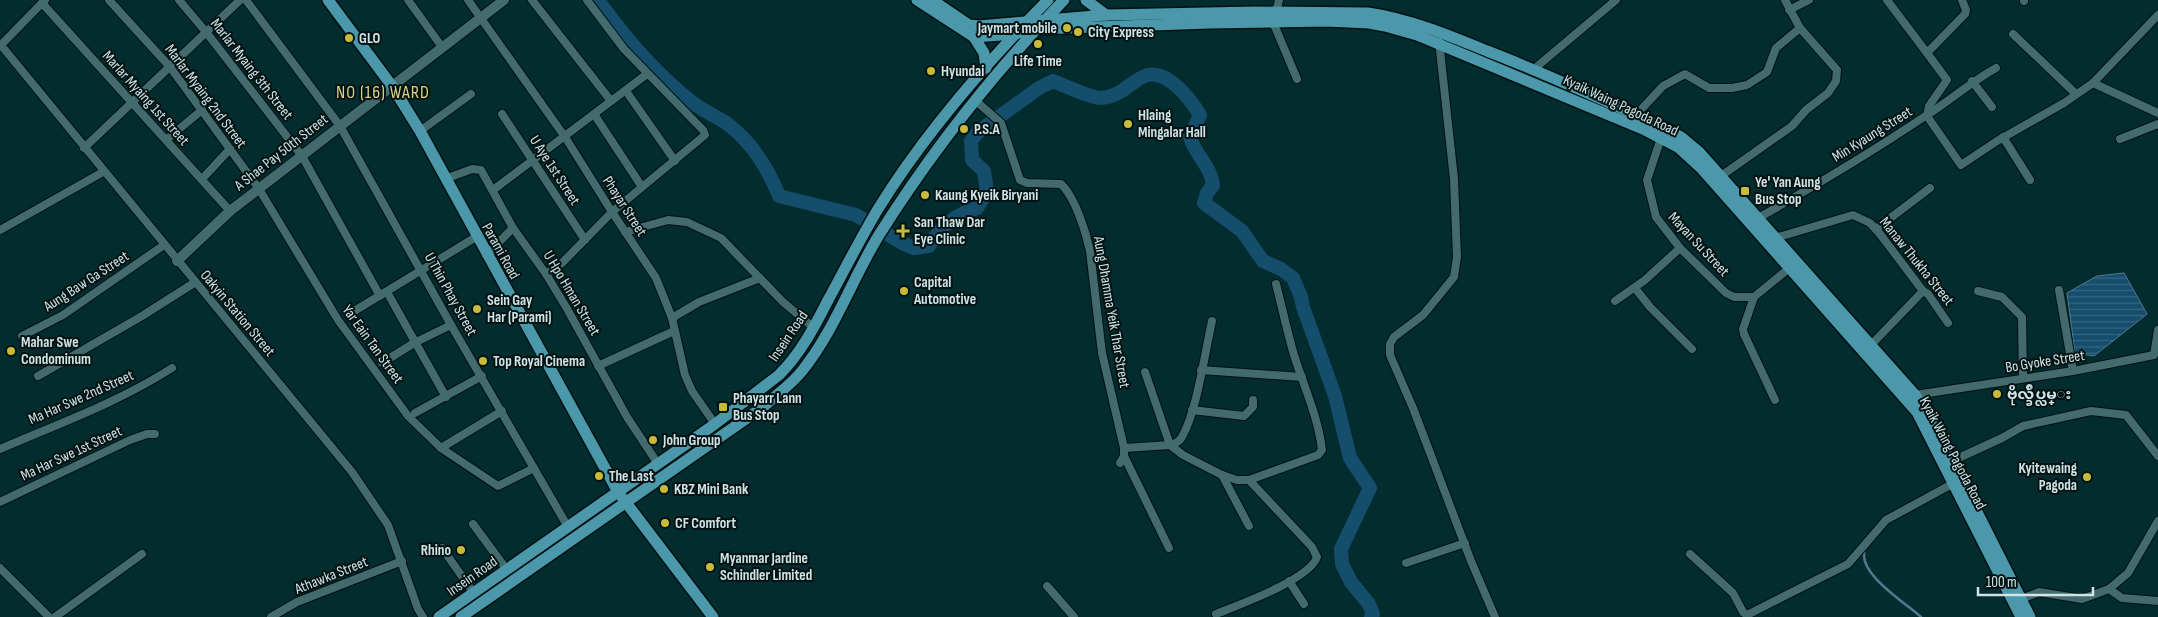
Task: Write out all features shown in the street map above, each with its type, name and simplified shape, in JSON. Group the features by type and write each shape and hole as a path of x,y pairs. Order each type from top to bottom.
{"main road":[{"name":"Parami Road","path":"328,0 392,86 420,132 476,237 618,492 713,617"},
{"path":"917,0 974,37 984,53 986,68"},
{"name":"Kyaik Waing Pagoda Road","path":"932,0 969,25 1002,25 1046,19 1106,15 1274,17 1368,23 1418,35 1663,133 1681,137 1699,152 1721,176 1754,220 1867,349 1917,412 2021,617"},
{"name":"Insein Road","path":"439,617 715,424 780,375 789,366 814,328 875,214 938,125 1014,34 1048,0"},
{"name":"Insein Road","path":"461,617 764,407 801,373 813,357 878,237 938,148 976,100 1064,0"},
{"path":"1086,0 1106,15"},
{"name":"Kyaik Waing Pagoda Road","path":"974,37 1014,34 1037,29 1274,17 1368,13 1390,16 1438,32 1534,69 1636,115 1663,133 1775,238 1793,265"},
{"path":"1531,81 1534,69"},
{"path":"825,307 837,314"},
{"name":"Kyaik Waing Pagoda Road","path":"1867,349 1915,395 1929,417 2030,617"}],"street":[{"name":"Marlar Myaing 2nd Street","path":"109,0 170,67 259,189"},
{"name":"Marlar Myaing 3th Street","path":"179,0 302,156 446,397"},
{"path":"84,148 240,0"},
{"name":"U Thin Phay Street","path":"246,0 340,126 568,527"},
{"path":"408,0 442,47"},
{"name":"Phayar Street","path":"468,0 565,136 656,278 672,318 685,375 692,391 715,424"},
{"name":"A Shae Pay 50th Street","path":"177,261 230,211 504,0"},
{"path":"532,0 611,102"},
{"path":"546,274 562,263 612,212 675,161 705,133 624,49 587,0"},
{"path":"1279,0 1274,17 1297,80"},
{"path":"1534,69 1616,0"},
{"path":"1721,176 1792,126 1806,110 1828,93 1836,81 1837,70 1800,28 1785,0"},
{"path":"1789,10 1809,0"},
{"path":"1887,0 1947,80 1929,106 1927,116 1960,165 2093,83 2158,15"},
{"path":"1927,53 1965,14 1966,10 1962,0"},
{"path":"0,45 44,1"},
{"name":"Marlar Myaing 1st Street","path":"44,1 132,103 230,211"},
{"path":"1636,115 1663,86 1685,74 1709,88 1743,86 1754,82 1767,72 1776,48 1800,28"},
{"path":"1438,32 1454,179 1457,257 1454,277 1423,315 1394,337 1390,344 1390,355 1413,408 1495,617"},
{"path":"2013,34 2076,94"},
{"name":"Oakyin Station Street","path":"0,45 194,283 352,472 388,524 418,609 423,617"},
{"name":"Min Kyaung Street","path":"1754,220 1823,182 1927,116 1972,81 1996,68"},
{"path":"493,190 647,74"},
{"path":"1972,81 1992,107"},
{"path":"2093,83 2158,113"},
{"path":"626,91 675,161"},
{"path":"420,132 471,94"},
{"name":"Aung Dhamma Yeik Thar Street","path":"976,100 1000,124 1020,180 1028,183 1061,184 1072,200 1087,239 1102,353 1122,456"},
{"path":"166,140 202,110"},
{"name":"U Aye 1st Street","path":"502,114 584,240"},
{"path":"594,114 642,187"},
{"path":"2120,140 2158,124"},
{"name":"Mayan Su Street","path":"1663,133 1647,180 1656,217 1680,248 1726,292 1734,297 1754,297"},
{"path":"2003,138 2030,180"},
{"path":"202,179 230,150"},
{"name":"U Hpo Hman Street","path":"445,179 472,169 479,169 493,190 513,228 546,274 627,417 658,464"},
{"path":"0,230 103,172"},
{"path":"1876,230 1930,188"},
{"name":"Yar Eain Tan Street","path":"259,189 338,320 408,416 441,448 498,486 534,468"},
{"name":"Manaw Thukha Street","path":"1775,238 1853,215 1870,224 1876,230 1922,291 1928,294 1948,323"},
{"path":"625,232 668,220 687,222 721,238 783,302 814,328"},
{"path":"486,255 513,228"},
{"path":"351,313 476,237"},
{"name":"Aung Baw Ga Street","path":"22,336 62,315 164,245"},
{"path":"1615,301 1654,273 1680,248"},
{"path":"1775,400 1743,329 1754,297 1793,265"},
{"path":"672,318 699,302 760,278"},
{"path":"38,376 142,316 194,283"},
{"path":"1145,372 1170,445 1184,455 1222,475 1237,480 1249,480 1318,455 1322,450 1320,432 1292,345 1276,284"},
{"path":"1634,288 1692,349"},
{"path":"2060,290 2073,371"},
{"path":"1867,349 1922,291"},
{"path":"1978,291 2002,297 2022,318 2023,378"},
{"path":"1169,548 1122,456 1170,445 1182,438 1192,410 1212,321"},
{"path":"382,363 414,343 452,325"},
{"path":"598,366 674,330"},
{"name":"Bo Gyoke Street","path":"1915,395 2073,371 2156,356 2158,330"},
{"name":"Ma Har Swe 2nd Street","path":"0,449 156,379 172,368"},
{"path":"1201,370 1302,378"},
{"path":"415,413 482,376"},
{"path":"1192,410 1244,416 1253,407 1253,400"},
{"path":"441,448 502,411"},
{"path":"1952,461 2023,426 2091,411 2126,415 2158,456"},
{"name":"Ma Har Swe 1st Street","path":"0,502 130,440 146,434 155,434"},
{"path":"1222,475 1249,526"},
{"path":"1216,614 1279,588 1311,567 1317,557 1315,552 1249,480"},
{"path":"1690,554 1733,593 1743,612 1747,614 1848,564 1886,520 1954,484"},
{"path":"2021,599 2039,592 2082,599 2109,589 2128,574 2158,521"},
{"path":"473,524 507,570"},
{"path":"1406,563 1465,542"},
{"path":"442,548 473,592"},
{"path":"55,617 142,554"},
{"name":"Athawka Street","path":"271,617 297,602 402,561"},
{"path":"0,568 49,617"},
{"path":"1289,581 1304,604"},
{"path":"1047,586 1074,617"},
{"path":"2109,589 2122,598 2158,601"}],"water":[{"path":"2124,273 2147,314 2094,356 2075,353 2067,293 2097,276"}],"waterway":[{"path":"598,0 630,42 666,80 693,103 738,132 765,166 779,196 856,215 902,243 914,248 929,246 949,222 977,208 987,192 984,171 972,160 971,141 978,132 1039,88 1053,81 1084,94 1100,98 1115,95 1148,75 1164,77 1171,82 1185,95 1200,115 1190,137 1212,178 1213,185 1207,193 1204,203 1242,231 1263,261 1281,269 1293,278 1301,297 1335,396 1350,458 1370,488 1341,549 1342,564 1351,582 1369,604 1373,614 1371,617"},
{"path":"1865,549 1864,558 1868,568 1875,577 1894,596 1921,617"}],"place":[{"name":"Jaymart mobile","path":"1067,28"},
{"name":"City Express","path":"1078,32"},
{"name":"GLO","path":"349,38"},
{"name":"Life Time","path":"1038,44"},
{"name":"Hyundai","path":"931,71"},
{"name":"Hlaing Mingalar Hall","path":"1128,124"},
{"name":"P.S.A","path":"964,129"},
{"name":"Ye' Yan Aung Bus Stop","path":"1745,191"},
{"name":"Kaung Kyeik Biryani","path":"925,195"},
{"name":"San Thaw Dar Eye Clinic","path":"903,231"},
{"name":"Capital Automotive","path":"904,291"},
{"name":"Sein Gay Har (Parami)","path":"477,309"},
{"name":"Mahar Swe Condominum","path":"11,351"},
{"name":"Top Royal Cinema","path":"483,361"},
{"name":"ဗိုလ္ခ်ဳပ္လမ္း","path":"1997,394"},
{"name":"Phayarr Lann Bus Stop","path":"723,407"},
{"name":"John Group","path":"653,440"},
{"name":"The Last","path":"599,476"},
{"name":"Kyitewaing Pagoda","path":"2087,477"},
{"name":"KBZ Mini Bank","path":"664,489"},
{"name":"CF Comfort","path":"665,523"},
{"name":"Rhino","path":"461,550"},
{"name":"Myanmar Jardine Schindler Limited","path":"710,567"}],"district":[{"name":"NO (16) WARD","path":"383,92"}]}
